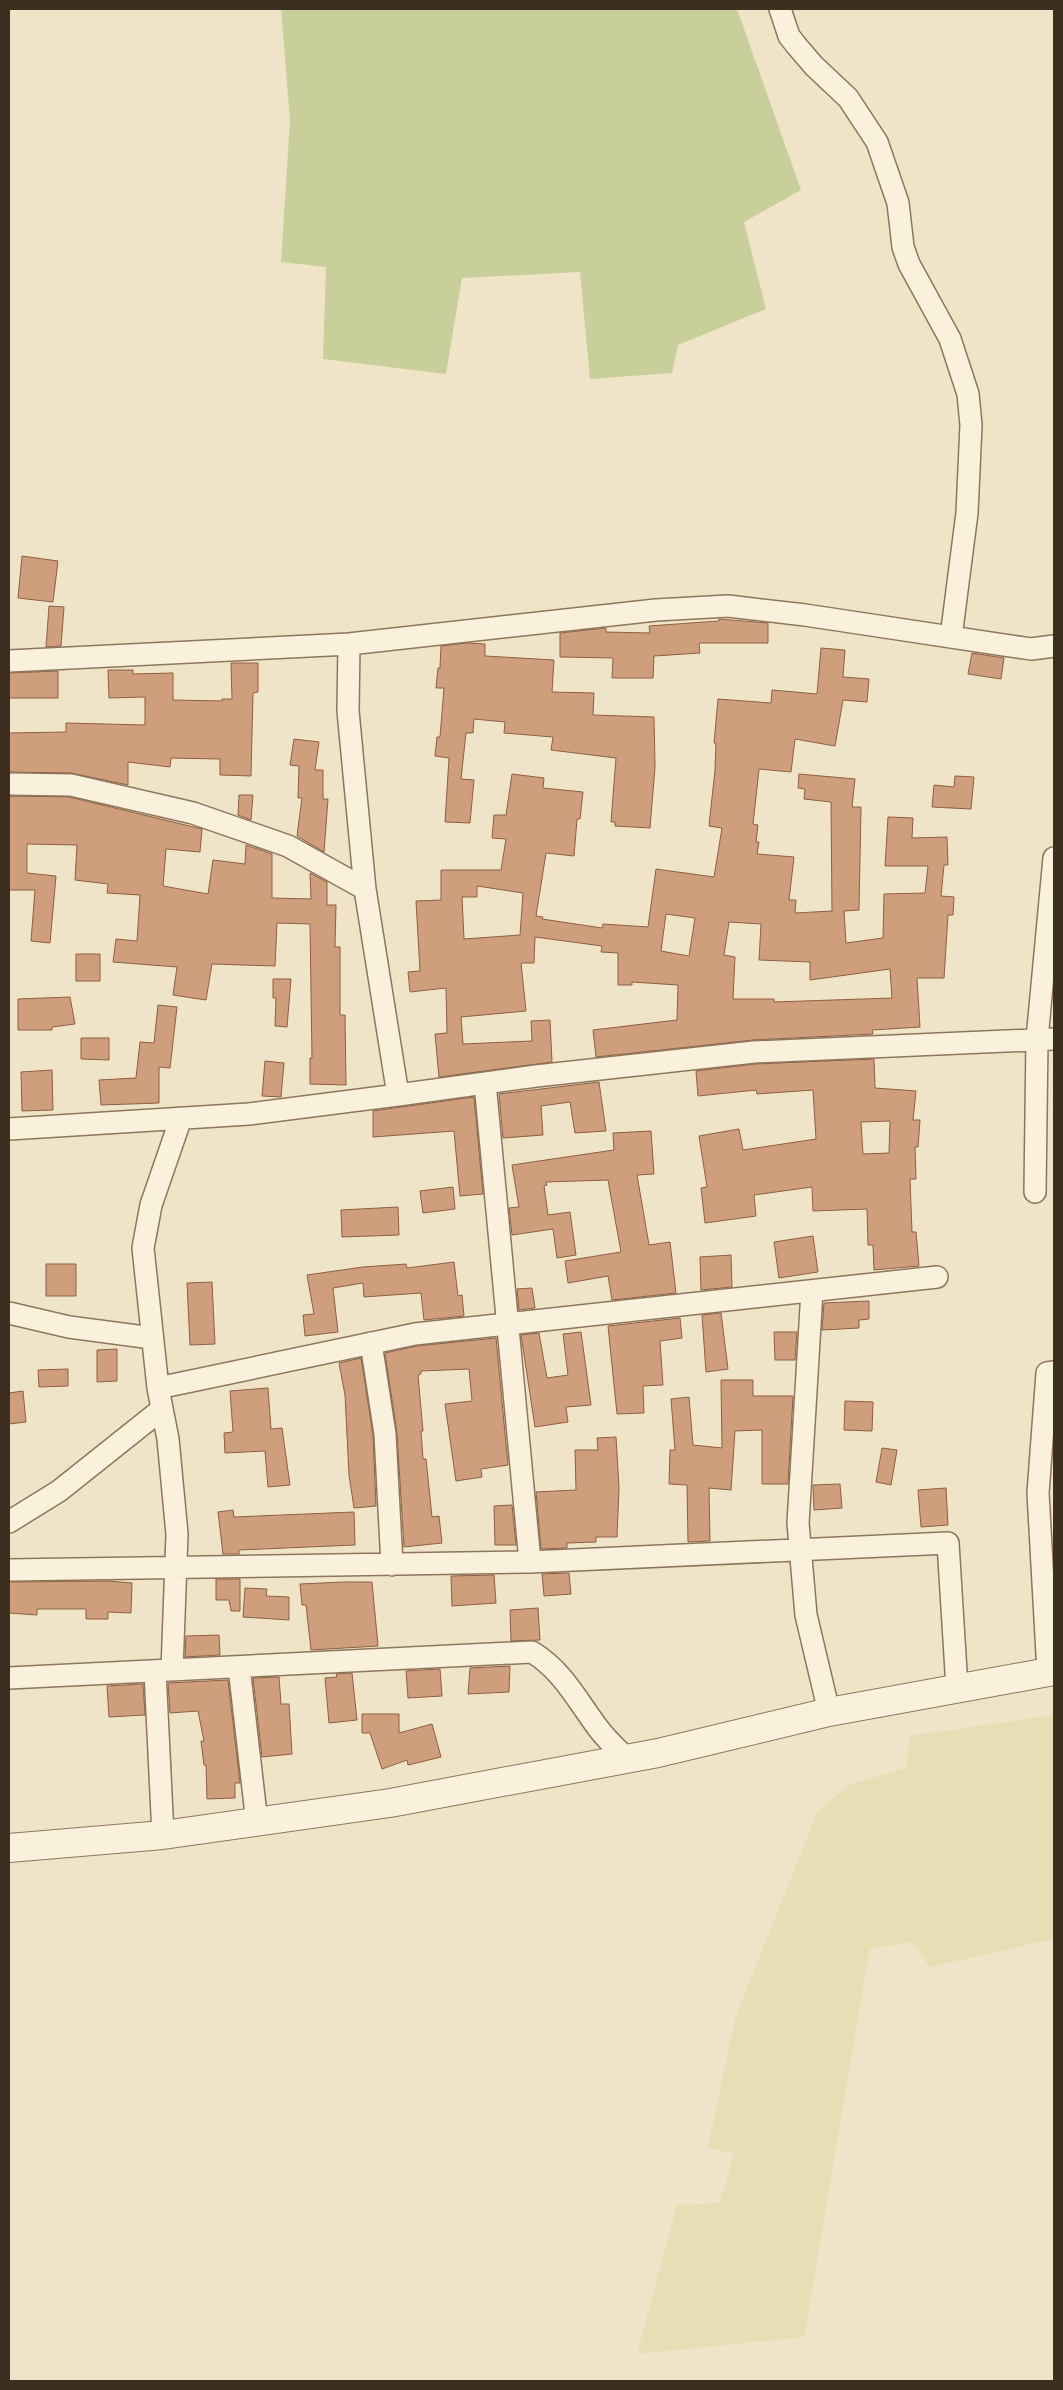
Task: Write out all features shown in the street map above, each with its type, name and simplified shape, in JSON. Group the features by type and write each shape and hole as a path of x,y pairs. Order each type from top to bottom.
{"street":[{"path":"780,9 789,36 814,66 848,98 877,142 898,203 903,247 909,264 950,339 968,394 971,425 967,513 951,637"},
{"path":"9,661 349,644 656,610 728,606 1031,649 1054,646"},
{"path":"349,644 348,711 365,889 398,1095"},
{"path":"9,784 71,785 193,813 288,846 365,889"},
{"path":"1034,1192 1046,1039 1054,858"},
{"path":"9,1129 249,1114 485,1083 754,1052 1046,1039"},
{"path":"485,1083 530,1562"},
{"path":"163,1835 163,1671 178,1566 177,1534 168,1439 158,1388 143,1248 151,1205 181,1118"},
{"path":"158,1388 415,1334 937,1277"},
{"path":"812,1291 798,1523 806,1615 829,1712"},
{"path":"9,1313 69,1327 152,1338"},
{"path":"371,1343 385,1434 392,1565"},
{"path":"9,1848 163,1835 390,1803 627,1759 829,1712 1051,1672 1038,1493 1047,1373 1054,1372"},
{"path":"9,1522 59,1491 162,1409"},
{"path":"9,1570 530,1562 948,1543 957,1688"},
{"path":"9,1678 532,1652 550,1663 600,1730 627,1759"},
{"path":"239,1667 257,1823"}],"shaded area":[{"path":"1054,1715 1054,1939 929,1967 914,1942 870,1948 804,2337 637,2354 677,2205 720,2203 734,2154 708,2147 736,2015 817,1813 848,1785 907,1768 909,1736"}],"green space":[{"path":"281,9 737,9 801,190 744,222 766,309 678,345 672,373 590,379 580,272 462,278 446,374 323,359 326,267 281,262 290,121"}],"building":[{"path":"22,556 58,561 53,602 18,598"},
{"path":"49,606 64,607 61,646 46,647"},
{"path":"719,619 768,623 768,643 699,643 700,653 654,656 653,678 612,678 613,658 560,657 560,633 606,628 606,632 650,633 649,626 719,621"},
{"path":"467,643 485,644 485,656 554,660 552,692 594,693 593,715 654,717 655,767 650,828 615,826 615,822 611,822 616,758 551,750 553,737 504,733 505,722 474,719 473,733 466,733 461,779 474,780 470,823 445,822 449,758 435,756 437,737 440,737 444,688 436,688 438,668 440,668 441,646"},
{"path":"821,648 845,650 843,677 869,679 867,702 843,700 835,746 795,739 791,772 759,769 753,824 758,825 756,842 759,842 757,854 794,857 789,900 796,900 795,913 832,911 831,802 804,799 805,789 798,788 799,774 855,779 852,807 861,807 859,910 844,911 846,943 883,938 884,894 925,893 928,866 885,866 888,817 913,818 912,838 947,837 948,865 944,865 941,896 954,897 953,915 948,915 944,978 917,978 920,1027 872,1030 873,1034 753,1040 596,1057 593,1030 677,1020 678,985 632,982 632,985 618,985 618,953 601,952 602,946 535,937 534,963 521,963 526,1011 461,1017 463,1044 532,1041 531,1021 550,1020 552,1062 439,1077 435,1034 447,1033 446,988 410,992 408,972 420,971 416,901 441,900 441,870 501,870 506,839 492,838 494,815 506,815 512,774 544,778 543,788 583,792 580,819 577,819 574,856 546,853 536,916 543,917 542,919 602,928 603,924 648,927 656,869 714,877 722,828 709,826 715,770 716,743 714,743 718,699 771,703 772,690 817,694","holes":["477,886 523,893 520,935 464,939 462,897 477,897","666,914 695,918 689,956 661,951","729,922 761,924 759,960 810,962 810,980 890,969 892,998 774,1002 774,999 733,999 735,957 724,955"]},
{"path":"972,653 1004,658 1001,679 968,674"},
{"path":"231,663 258,663 258,692 253,693 251,776 220,775 220,759 171,758 170,767 128,762 128,785 71,773 9,772 9,733 66,732 66,723 145,725 145,697 109,698 108,670 133,670 133,674 173,673 173,700 222,701 222,699 232,699"},
{"path":"58,671 58,698 9,698 9,673"},
{"path":"294,739 319,742 315,770 323,770 323,799 328,799 324,852 297,836 302,798 298,798 299,766 290,765"},
{"path":"955,776 974,777 971,809 932,807 934,785 954,787"},
{"path":"239,795 253,795 251,820 238,815"},
{"path":"9,796 69,797 202,829 200,852 166,849 163,886 208,894 213,860 245,864 246,845 272,854 272,898 311,899 310,873 327,882 327,905 336,905 335,947 340,947 340,1015 345,1015 346,1085 310,1084 310,1058 312,1058 310,924 277,923 275,966 212,964 206,1000 173,995 177,967 113,962 116,939 137,941 140,895 107,893 108,884 75,880 77,845 27,844 27,873 56,876 50,943 31,941 35,890 9,890"},
{"path":"76,954 100,954 100,981 76,981"},
{"path":"273,979 291,979 287,1027 275,1026 276,998 273,998"},
{"path":"70,997 75,1024 52,1027 52,1030 18,1030 18,999"},
{"path":"158,1005 177,1007 170,1068 159,1067 159,1103 101,1105 99,1080 136,1078 140,1042 154,1043"},
{"path":"81,1038 109,1038 109,1060 81,1059"},
{"path":"874,1059 875,1088 916,1091 913,1120 920,1120 918,1147 915,1147 916,1179 910,1179 912,1232 916,1232 919,1266 874,1270 873,1245 868,1245 867,1209 813,1211 812,1187 754,1195 756,1216 705,1223 701,1188 707,1187 699,1136 739,1129 743,1150 816,1139 813,1090 757,1094 756,1090 698,1096 696,1071 755,1064","holes":["890,1121 889,1153 863,1154 861,1122"]},
{"path":"265,1061 284,1063 281,1097 262,1096"},
{"path":"52,1070 53,1110 22,1111 21,1072"},
{"path":"599,1082 606,1131 575,1133 570,1102 541,1106 543,1135 503,1138 499,1094"},
{"path":"474,1097 483,1194 460,1196 454,1131 373,1137 373,1111"},
{"path":"651,1131 654,1174 637,1175 649,1245 670,1242 676,1293 612,1300 608,1276 568,1283 565,1261 621,1252 608,1180 546,1182 547,1185 544,1186 548,1215 570,1212 576,1255 557,1258 553,1229 512,1235 509,1208 519,1207 512,1165 614,1150 613,1133"},
{"path":"453,1187 455,1209 423,1213 420,1191"},
{"path":"398,1207 399,1235 342,1237 341,1210"},
{"path":"813,1236 818,1272 779,1278 774,1242"},
{"path":"731,1255 732,1287 701,1290 700,1257"},
{"path":"454,1262 458,1296 462,1295 464,1316 424,1320 421,1293 364,1297 363,1283 333,1288 338,1332 305,1336 303,1315 314,1314 307,1275 363,1267 406,1264 407,1268"},
{"path":"46,1264 76,1264 76,1296 46,1296"},
{"path":"212,1282 215,1344 190,1345 187,1283"},
{"path":"532,1288 535,1308 519,1310 517,1289"},
{"path":"869,1301 869,1319 859,1320 859,1328 822,1330 824,1303"},
{"path":"721,1313 728,1369 706,1372 702,1315"},
{"path":"680,1318 682,1338 660,1341 663,1385 643,1386 644,1413 617,1414 608,1326"},
{"path":"581,1332 591,1405 566,1407 568,1422 535,1427 521,1335 539,1333 547,1378 568,1375 563,1334"},
{"path":"774,1332 797,1332 795,1360 775,1360"},
{"path":"496,1338 508,1465 481,1469 482,1477 456,1481 445,1404 472,1401 469,1369 421,1371 421,1374 418,1375 423,1431 421,1431 423,1459 426,1459 432,1517 439,1516 442,1543 404,1547 397,1433 385,1353 417,1346"},
{"path":"117,1349 117,1381 97,1382 97,1350"},
{"path":"361,1358 373,1435 376,1506 354,1508 349,1475 345,1395 339,1363"},
{"path":"68,1369 68,1386 39,1387 38,1370"},
{"path":"721,1380 753,1380 753,1396 793,1396 788,1484 762,1484 762,1430 735,1431 731,1490 709,1488 710,1541 688,1542 687,1485 669,1484 670,1450 675,1450 671,1399 689,1397 693,1445 722,1448"},
{"path":"268,1388 271,1429 282,1428 290,1485 268,1487 265,1451 225,1453 224,1433 233,1432 230,1391"},
{"path":"23,1391 26,1422 9,1424 9,1393"},
{"path":"845,1401 873,1402 872,1431 844,1430"},
{"path":"616,1437 619,1488 617,1537 596,1537 596,1542 567,1543 567,1548 541,1549 536,1492 576,1490 575,1450 598,1450 597,1438"},
{"path":"882,1448 897,1450 891,1485 876,1482"},
{"path":"840,1484 842,1508 814,1510 813,1485"},
{"path":"946,1488 948,1525 921,1527 918,1490"},
{"path":"512,1505 516,1545 495,1545 494,1506"},
{"path":"233,1510 234,1517 354,1512 355,1545 239,1550 239,1554 223,1554 218,1512"},
{"path":"569,1573 571,1594 544,1596 542,1574"},
{"path":"494,1575 496,1603 452,1606 451,1576"},
{"path":"216,1579 240,1579 240,1611 231,1611 229,1600 216,1600"},
{"path":"108,1581 132,1583 131,1613 108,1612 108,1619 86,1619 86,1609 37,1609 37,1615 9,1613 9,1582"},
{"path":"372,1582 378,1646 311,1650 306,1605 302,1605 300,1584"},
{"path":"245,1588 267,1589 266,1596 289,1597 289,1620 243,1617"},
{"path":"538,1608 540,1640 511,1641 510,1610"},
{"path":"219,1635 220,1655 185,1657 186,1636"},
{"path":"510,1666 509,1692 468,1694 470,1668"},
{"path":"440,1669 442,1696 408,1698 406,1671"},
{"path":"352,1673 357,1720 329,1723 325,1678 337,1677 336,1674"},
{"path":"279,1677 281,1704 289,1704 292,1754 262,1757 253,1678"},
{"path":"228,1680 240,1783 235,1783 235,1798 207,1799 206,1765 204,1765 201,1741 204,1741 198,1711 170,1713 168,1683"},
{"path":"143,1684 145,1715 109,1717 107,1686"},
{"path":"362,1714 399,1714 399,1733 432,1724 441,1757 408,1765 407,1760 382,1769 370,1733 362,1733"}]}
